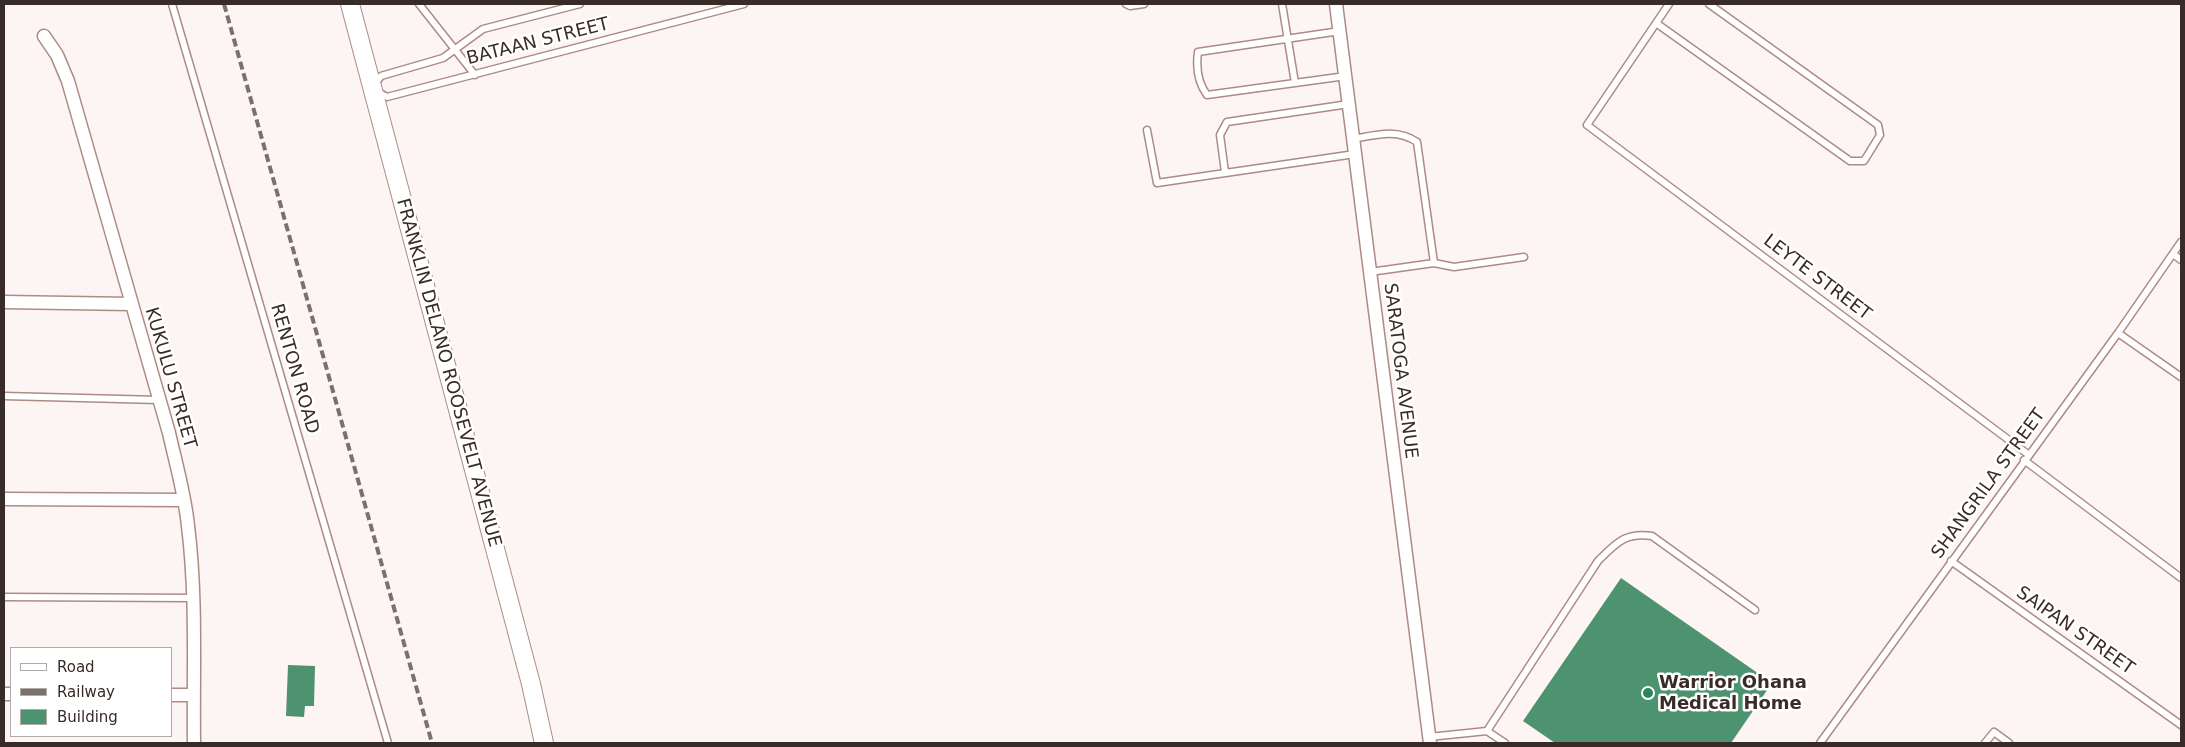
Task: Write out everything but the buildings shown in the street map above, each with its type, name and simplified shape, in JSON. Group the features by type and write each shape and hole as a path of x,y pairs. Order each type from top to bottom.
{"main road":[{"name":"FRANKLIN DELANO ROOSEVELT AVENUE","path":"350,4 528,675 544,743"}],"street":[{"name":"SARATOGA AVENUE","path":"1336,4 1429,740"},
{"name":"KUKULU STREET","path":"44,36 57,55 68,80 169,433 184,500 192,566 194,743"},
{"path":"4,302 131,304"},
{"path":"4,499 184,500"},
{"path":"172,695 194,695"}],"lane":[{"name":"RENTON ROAD","path":"172,4 388,743"},
{"path":"419,4 476,75"},
{"path":"372,87 382,76 436,61 483,30 580,4"},
{"name":"BATAAN STREET","path":"372,87 386,97 476,75 720,7 744,4"},
{"path":"1126,4 1130,6 1144,4"},
{"path":"1282,4 1295,83"},
{"path":"1669,4 1656,23 1850,161 1864,161 1880,135 1878,125 1709,4"},
{"name":"LEYTE STREET","path":"1656,23 1587,125 2181,578"},
{"path":"1340,32 1198,52 1197,64 1202,88 1207,95 1346,76"},
{"path":"1225,172 1220,135 1227,122 1349,104"},
{"path":"1147,130 1157,183 1355,154"},
{"path":"1353,139 1392,132 1410,137 1417,142 1434,263"},
{"name":"SHANGRILA STREET","path":"1820,743 2118,333 2181,242"},
{"path":"2173,254 2181,260"},
{"path":"1370,272 1434,263 1454,267 1524,257"},
{"path":"2118,333 2181,377"},
{"path":"4,396 159,400"},
{"path":"1487,731 1598,562 1617,542 1637,534 1652,536 1755,610"},
{"name":"SAIPAN STREET","path":"1951,561 2181,725"},
{"path":"4,597 192,598"},
{"path":"1429,740 1487,731 1505,743"},
{"path":"1985,743 1994,732 2009,743"}],"railway":[{"path":"224,4 432,743"}],"place":[{"name":"Warrior Ohana Medical Home","path":"1648,693"}]}
